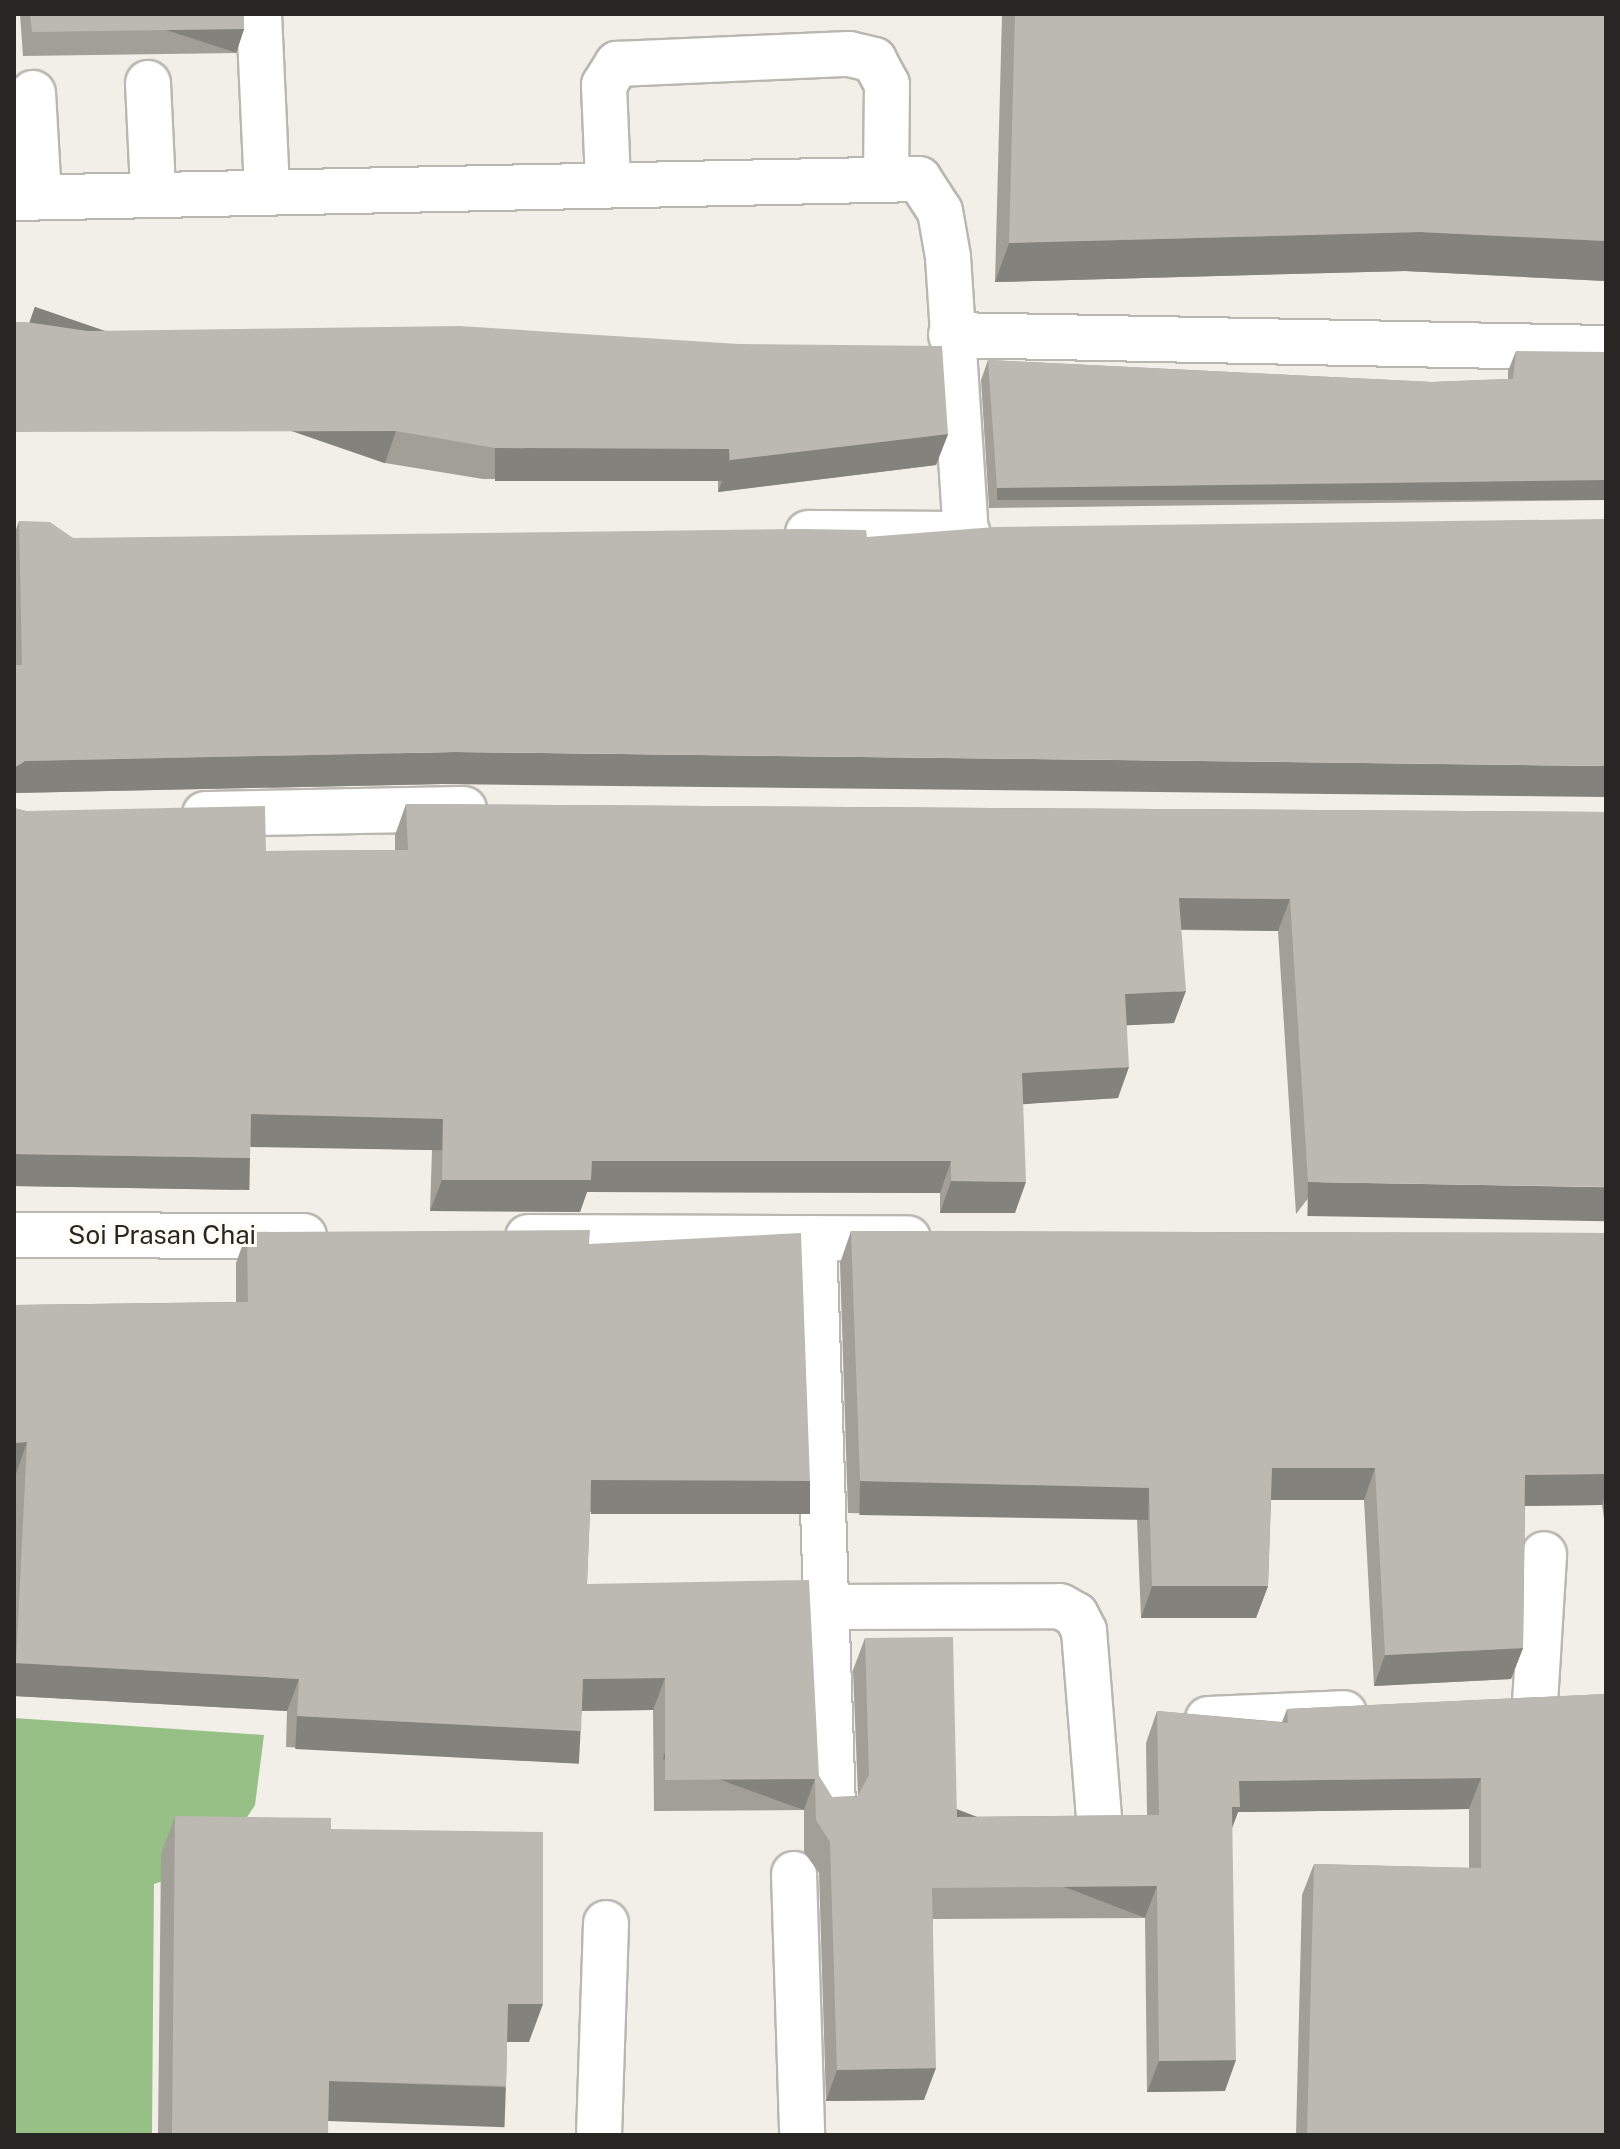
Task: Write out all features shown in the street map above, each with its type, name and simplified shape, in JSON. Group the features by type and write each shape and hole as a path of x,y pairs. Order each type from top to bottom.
{"street":[{"path":"259,14 267,189"},
{"path":"608,181 604,85 617,64 849,54 874,60 887,84 886,174"},
{"path":"148,83 153,191"},
{"path":"33,93 26,197 153,191 886,174 919,179 940,211 966,534"},
{"path":"951,335 1606,348"},
{"path":"769,534 1014,534"},
{"path":"157,815 507,809"},
{"name":"Soi Prasan Chai","path":"14,1235 350,1236"},
{"path":"478,1236 956,1238"},
{"path":"814,1238 833,1807"},
{"path":"1535,1703 1544,1554"},
{"path":"828,1607 1060,1606 1076,1615 1084,1631 1099,1817"},
{"path":"1488,1706 1578,1701"},
{"path":"1208,1719 1379,1711"},
{"path":"794,1874 802,2135"},
{"path":"599,2135 606,1923"}],"green space":[{"path":"14,1718 264,1735 255,1805 217,1863 154,1884 152,2135 14,2135"}],"building":[{"path":"30,14 244,14 244,29 32,32"},
{"path":"1015,14 1606,14 1606,241 1420,232 1009,243"},
{"path":"14,322 88,331 460,326 739,344 942,346 948,434 730,460 729,449 495,448 396,431 14,432"},
{"path":"1516,351 1606,352 1606,480 997,488 988,360 1432,382 1513,379"},
{"path":"1606,519 1606,766 454,752 25,761 14,768 14,665 22,665 19,521 50,522 73,538 802,529 866,530 867,537 995,527"},
{"path":"406,804 1606,812 1606,1187 1308,1182 1290,899 1179,898 1186,991 1125,994 1129,1067 1022,1073 1026,1182 951,1181 951,1161 592,1161 591,1180 442,1180 443,1119 251,1114 250,1158 14,1154 14,808 26,811 265,806 266,851 408,850"},
{"path":"590,1230 589,1244 801,1233 810,1481 591,1480 587,1584 809,1580 819,1776 832,1797 857,1797 869,1775 865,1638 953,1637 957,1817 1159,1815 1157,1711 1288,1723 1287,1709 1606,1694 1606,2135 1307,2135 1314,1864 1481,1868 1481,1778 1239,1781 1240,1807 1232,1807 1236,2060 1159,2061 1157,1886 932,1888 936,2068 837,2070 830,1842 816,1820 815,1779 665,1780 665,1678 583,1679 581,1731 297,1716 299,1679 16,1663 27,1442 14,1443 14,1305 248,1302 247,1232"},
{"path":"851,1231 1606,1233 1606,1474 1525,1475 1523,1648 1385,1655 1375,1468 1272,1468 1268,1586 1152,1586 1149,1488 860,1481"},
{"path":"175,1816 331,1818 331,1829 543,1832 543,2004 508,2004 506,2086 329,2081 328,2135 172,2135"}]}
